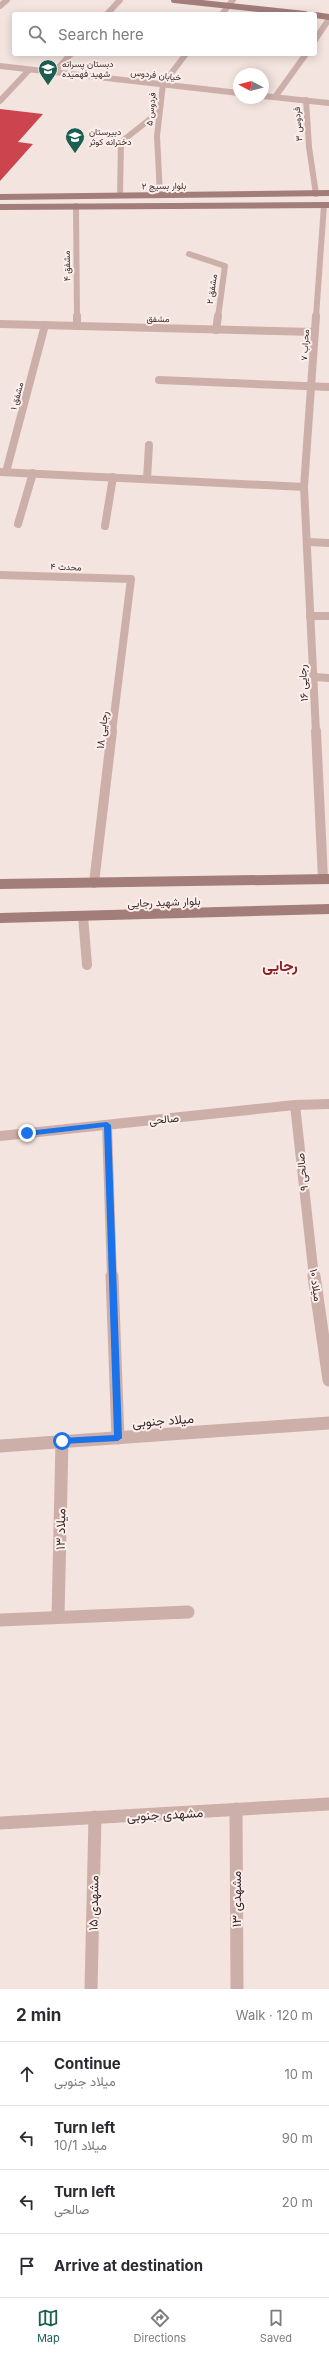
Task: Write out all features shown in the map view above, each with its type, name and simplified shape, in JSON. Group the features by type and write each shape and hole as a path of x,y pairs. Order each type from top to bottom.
{"main road":[{"path":"174,0 286,12"},
{"path":"317,15 329,18"},
{"name":"بلوار بسیج ۲","path":"0,197 329,193"},
{"name":"بلوار بسیج ۲","path":"0,207 327,205"},
{"name":"بلوار شهید رجایی","path":"0,884 326,879"},
{"name":"بلوار شهید رجایی","path":"0,918 329,909"}],"street":[{"path":"0,6 7,0"},
{"path":"109,12 120,0"},
{"path":"224,12 233,0"},
{"path":"317,37 329,18"},
{"path":"54,72 70,56"},
{"path":"162,84 185,56"},
{"path":"275,97 305,56"},
{"name":"خیابان فردوس","path":"0,66 233,92"},
{"path":"0,100 29,70"},
{"name":"فردوس ۵","path":"160,194 157,136 162,84"},
{"path":"269,96 329,103"},
{"name":"فردوس ۳","path":"306,100 309,147 316,194"},
{"path":"120,195 121,142 160,112"},
{"name":"محراب ۷","path":"304,487 315,332 327,205"},
{"name":"مشفق ۴","path":"76,206 77,326"},
{"name":"مشفق ۲","path":"189,254 225,266 216,330"},
{"name":"مشفق","path":"0,324 315,332"},
{"name":"مشفق ۱","path":"3,472 45,325"},
{"path":"159,380 329,387"},
{"path":"147,479 149,445"},
{"path":"3,472 304,487"},
{"path":"18,524 33,473"},
{"path":"105,526 113,477"},
{"name":"رجایی ۱۶","path":"304,487 310,616 326,879"},
{"path":"307,542 329,543"},
{"name":"محدث ۴","path":"0,576 131,579"},
{"name":"رجایی ۱۸","path":"94,883 131,579"},
{"path":"310,616 329,616"},
{"path":"314,678 329,678"},
{"path":"83,916 87,965"},
{"name":"صالحی","path":"0,1136 295,1105 329,1104"},
{"name":"صالحی ۹","path":"295,1105 309,1238"},
{"path":"107,1125 118,1438"},
{"name":"میلاد ۱۰","path":"309,1238 329,1380"},
{"name":"میلاد جنوبی","path":"0,1446 329,1423"},
{"name":"میلاد ۱۳","path":"58,1617 62,1441"},
{"path":"0,1620 188,1612"},
{"name":"مشهدی جنوبی","path":"0,1823 329,1804"},
{"name":"مشهدی ۱۳","path":"236,1810 237,1989"},
{"name":"مشهدی ۱۵","path":"91,1989 95,1818"}],"building":[{"path":"0,109 43,114 18,142 33,144 0,181"}],"place":[{"name":"دبستان پسرانه شهید فهمیده","path":"48,86"},
{"name":"دبیرستان دخترانه کوثر","path":"75,154"}],"district":[{"name":"رجایی","path":"280,966"}],"route":[{"path":"27,1133 107,1125 118,1438 62,1441"}]}
